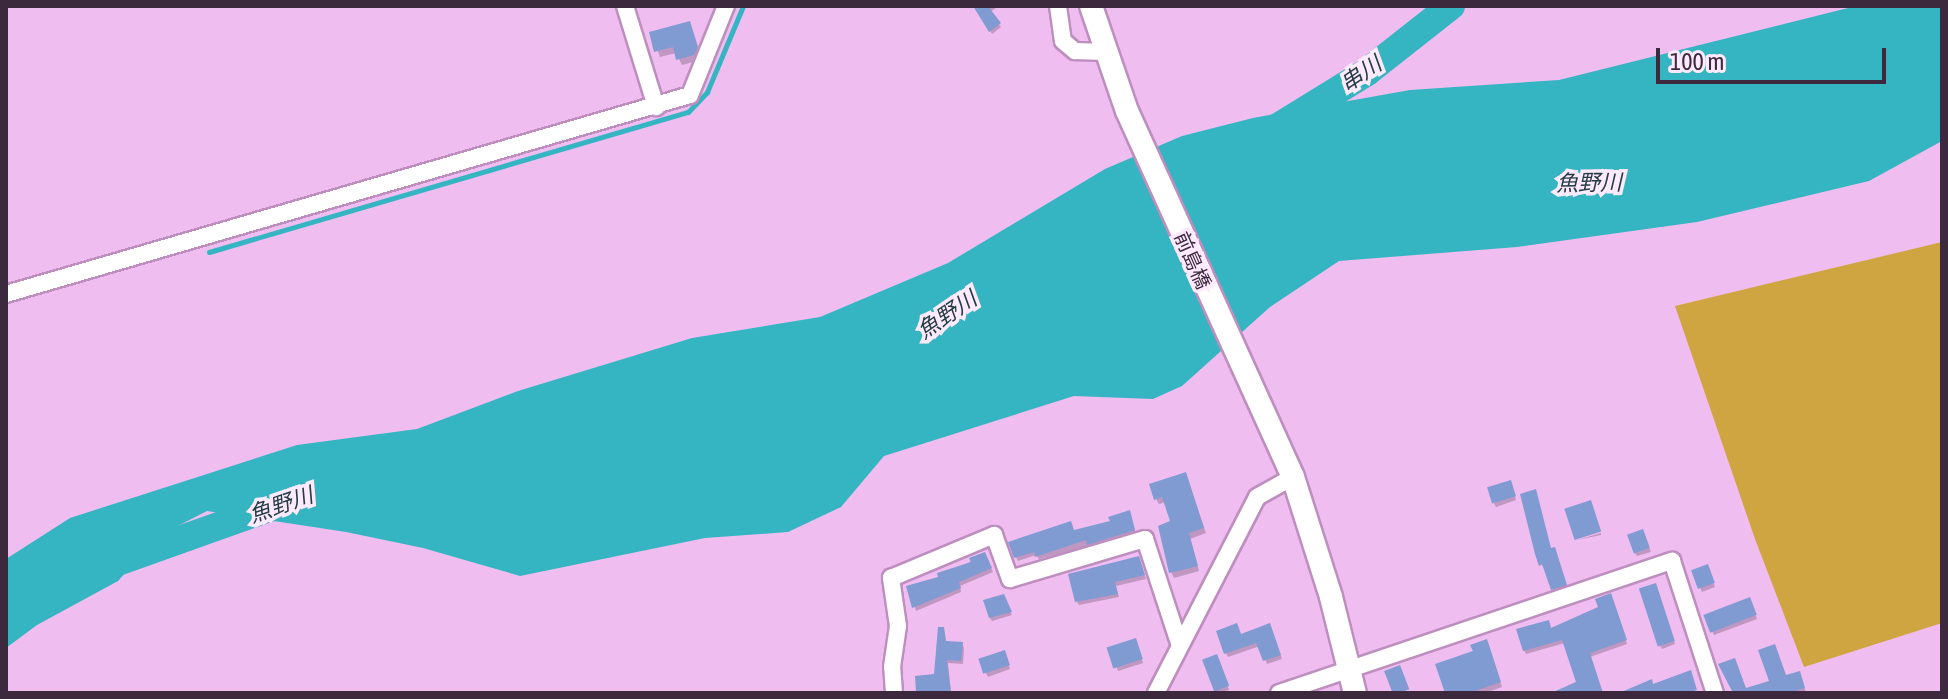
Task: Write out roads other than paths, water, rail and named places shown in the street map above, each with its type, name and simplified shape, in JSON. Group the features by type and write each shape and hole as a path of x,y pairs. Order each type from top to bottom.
{"main road":[{"name":"前島橋","path":"1091,6 1127,111 1293,477 1331,597 1355,693"}],"street":[{"path":"625,6 656,107"},
{"path":"6,294 690,95 726,6"},
{"path":"1058,6 1063,41 1075,51 1105,52"},
{"path":"1156,693 1179,643 1257,497 1293,477"},
{"path":"894,693 892,667 898,626 891,578 994,535 1010,579 1145,539 1179,643"},
{"path":"1279,693 1672,561 1715,693"}],"water":[{"path":"1856,6 1942,6 1942,141 1869,181 1697,222 1517,247 1339,261 1270,307 1182,386 1153,399 1074,396 884,456 841,507 788,532 705,538 520,576 423,548 346,532 207,511 158,536 118,581 37,625 6,648 6,559 70,518 297,445 417,429 518,391 692,338 820,317 948,263 1105,169 1182,136 1253,118 1410,90 1559,80"}],"waterway":[{"path":"209,252 688,112 707,92 743,6"},
{"name":"串川","path":"1278,127 1367,72 1451,6"},
{"name":"魚野川","path":"109,565 280,504"}]}
